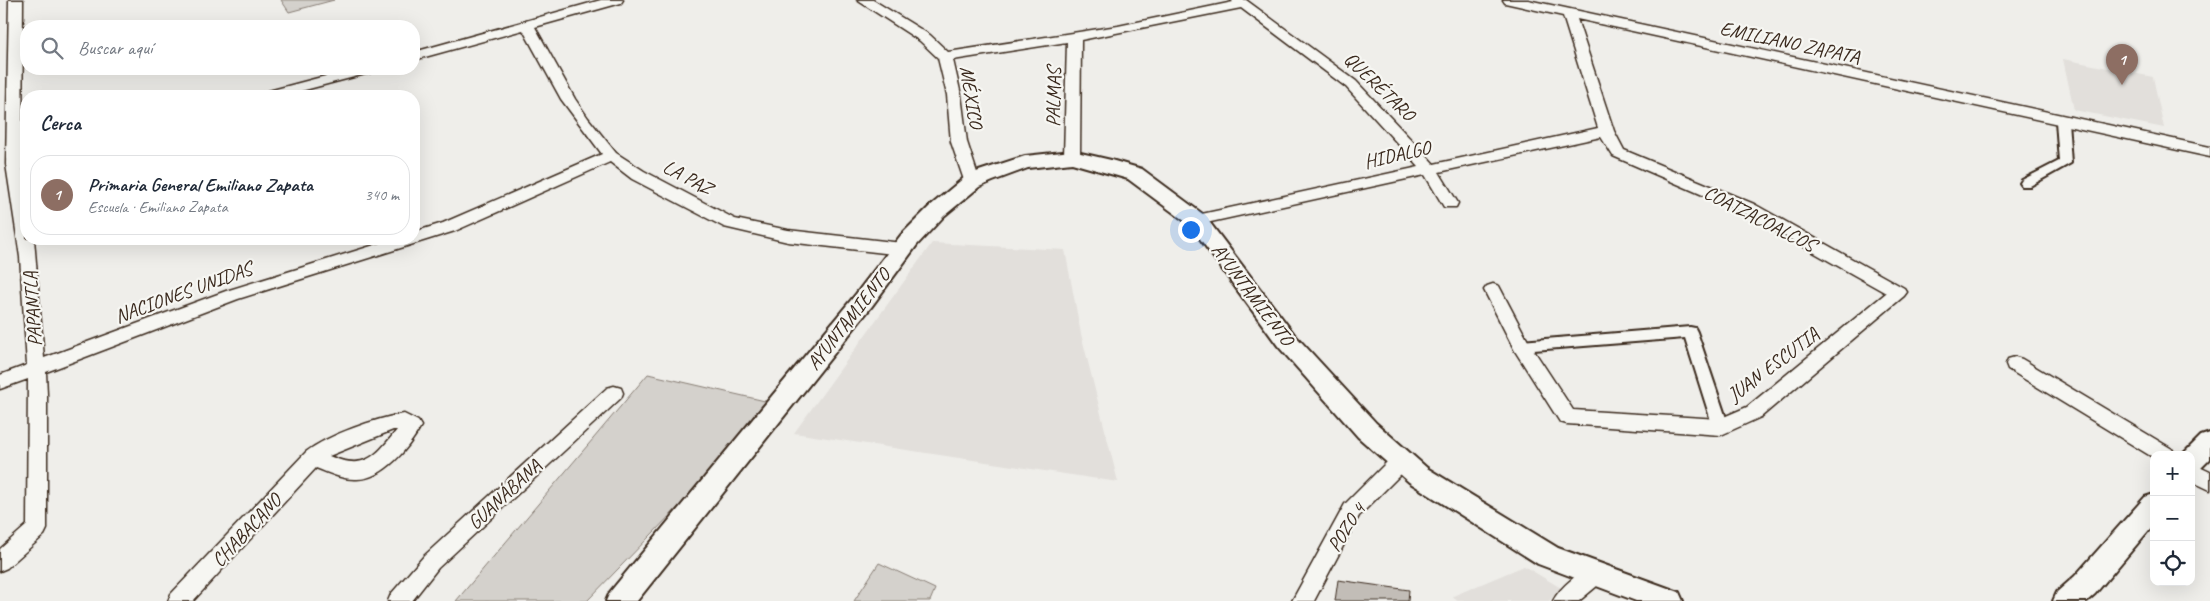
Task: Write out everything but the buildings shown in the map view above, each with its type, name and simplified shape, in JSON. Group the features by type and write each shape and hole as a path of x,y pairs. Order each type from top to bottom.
{"street":[{"name":"PAPANTLA","path":"16,0 13,165 20,208"},
{"path":"420,54 528,26 616,0"},
{"name":"MÉXICO","path":"864,0 925,38 945,57 954,95 959,142 972,182"},
{"name":"EMILIANO ZAPATA","path":"1510,0 2210,152"},
{"path":"945,57 1074,38 1241,2"},
{"name":"QUERÉTARO","path":"1241,2 1351,84 1429,168 1450,203"},
{"path":"1569,14 1606,131"},
{"name":"LA PAZ","path":"528,26 568,99 611,156 638,175 730,223 788,236 902,249"},
{"name":"PALMAS","path":"1072,157 1074,38"},
{"path":"289,90 345,75"},
{"path":"2026,183 2065,163 2062,121"},
{"name":"HIDALGO","path":"1196,220 1606,131"},
{"name":"COATZACOALCOS","path":"1606,131 1618,153 1748,208 1898,292"},
{"name":"NACIONES UNIDAS","path":"420,236 449,227 611,156"},
{"name":"AYUNTAMIENTO","path":"620,601 864,300 902,249 937,211 972,182 1025,162 1072,157 1104,164 1135,174 1196,220 1286,340 1367,430 1418,476 1548,556 1669,601"},
{"name":"PAPANTLA","path":"0,562 37,528 38,395 26,245"},
{"name":"NACIONES UNIDAS","path":"0,382 232,295 391,245"},
{"path":"1492,290 1521,346 1690,332 1721,427"},
{"name":"JUAN ESCUTIA","path":"1521,346 1567,417 1721,427 1754,412 1898,292"},
{"path":"2015,364 2158,451"},
{"name":"GUANÁBANA","path":"400,601 430,562 614,393"},
{"path":"2195,458 2210,443"},
{"name":"CHABACANO","path":"178,601 313,458"},
{"name":"POZO 4","path":"1303,601 1352,510 1401,461"},
{"path":"2195,473 2210,482"},
{"path":"2079,596 2150,510"},
{"path":"1564,601 1595,574"}],"shaded area":[{"path":"281,0 334,0 289,12"},
{"path":"2063,59 2153,77 2164,128 2074,110"},
{"path":"932,243 1065,250 1081,334 1118,482 794,433"},
{"path":"648,374 778,404 587,601 456,601"},
{"path":"879,563 935,589 930,601 854,601"},
{"path":"1524,566 1561,588 1549,601 1457,601 1453,596"}],"place":[{"name":"Primaria General Emiliano Zapata","path":"2122,85"}]}
